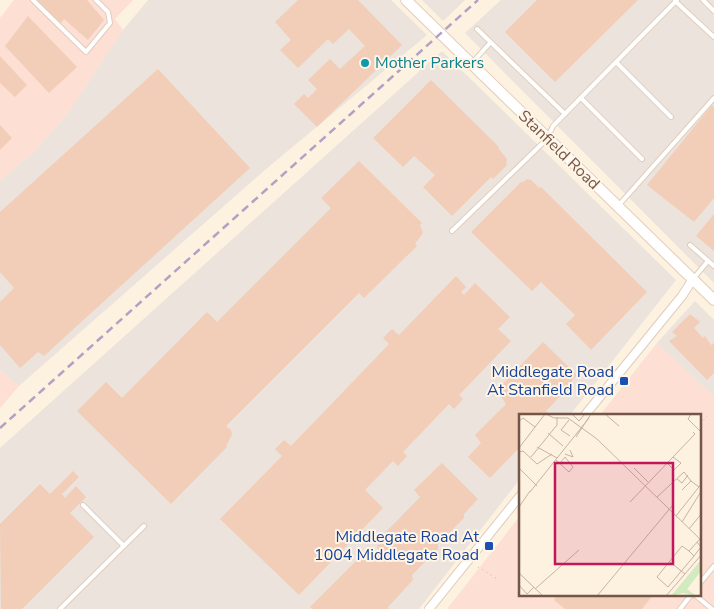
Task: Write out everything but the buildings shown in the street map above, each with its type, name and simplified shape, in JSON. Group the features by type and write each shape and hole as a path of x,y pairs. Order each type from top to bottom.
{"street":[{"name":"Stanfield Road","path":"406,0 714,300"},
{"path":"586,414 682,296 693,279"},
{"path":"429,609 519,497"}],"lane":[{"path":"33,0 86,52 110,23 108,12 96,0"},
{"path":"703,0 714,10"},
{"path":"452,232 547,139 553,126 676,1 714,37"},
{"path":"477,29 565,114"},
{"path":"471,64 490,43"},
{"path":"616,62 670,117"},
{"path":"581,98 642,159"},
{"path":"618,207 714,98"},
{"path":"690,245 714,266"},
{"path":"693,279 708,261"},
{"path":"83,505 124,546"},
{"path":"60,609 144,526"},
{"path":"702,581 714,566"},
{"path":"680,609 690,596"},
{"path":"696,596 712,609"}],"path":[{"path":"702,422 707,416"},
{"path":"478,567 496,578"}],"shaded area":[{"path":"14,0 133,0 115,19 123,30 68,113 34,152 0,181 0,18"},
{"path":"148,0 391,0 427,35 266,169 19,386 0,370 0,181 34,152 68,113 123,30"},
{"path":"422,0 465,0 443,21"},
{"path":"501,0 714,0 714,283 465,33"},
{"path":"442,51 676,280 571,414 519,414 519,480 419,609 0,609 0,448"},
{"path":"695,301 714,320 714,397 657,343"},
{"path":"657,343 714,397 714,609 447,609 519,517 519,596 702,596 702,414 601,414"},
{"path":"0,370 19,386 0,408"}],"railway":[{"path":"0,428 478,0"}],"place":[{"name":"Mother Parkers","path":"365,63"},
{"name":"Middlegate Road At Stanfield Road","path":"624,381"},
{"name":"Middlegate Road At 1004 Middlegate Road","path":"489,546"}]}
